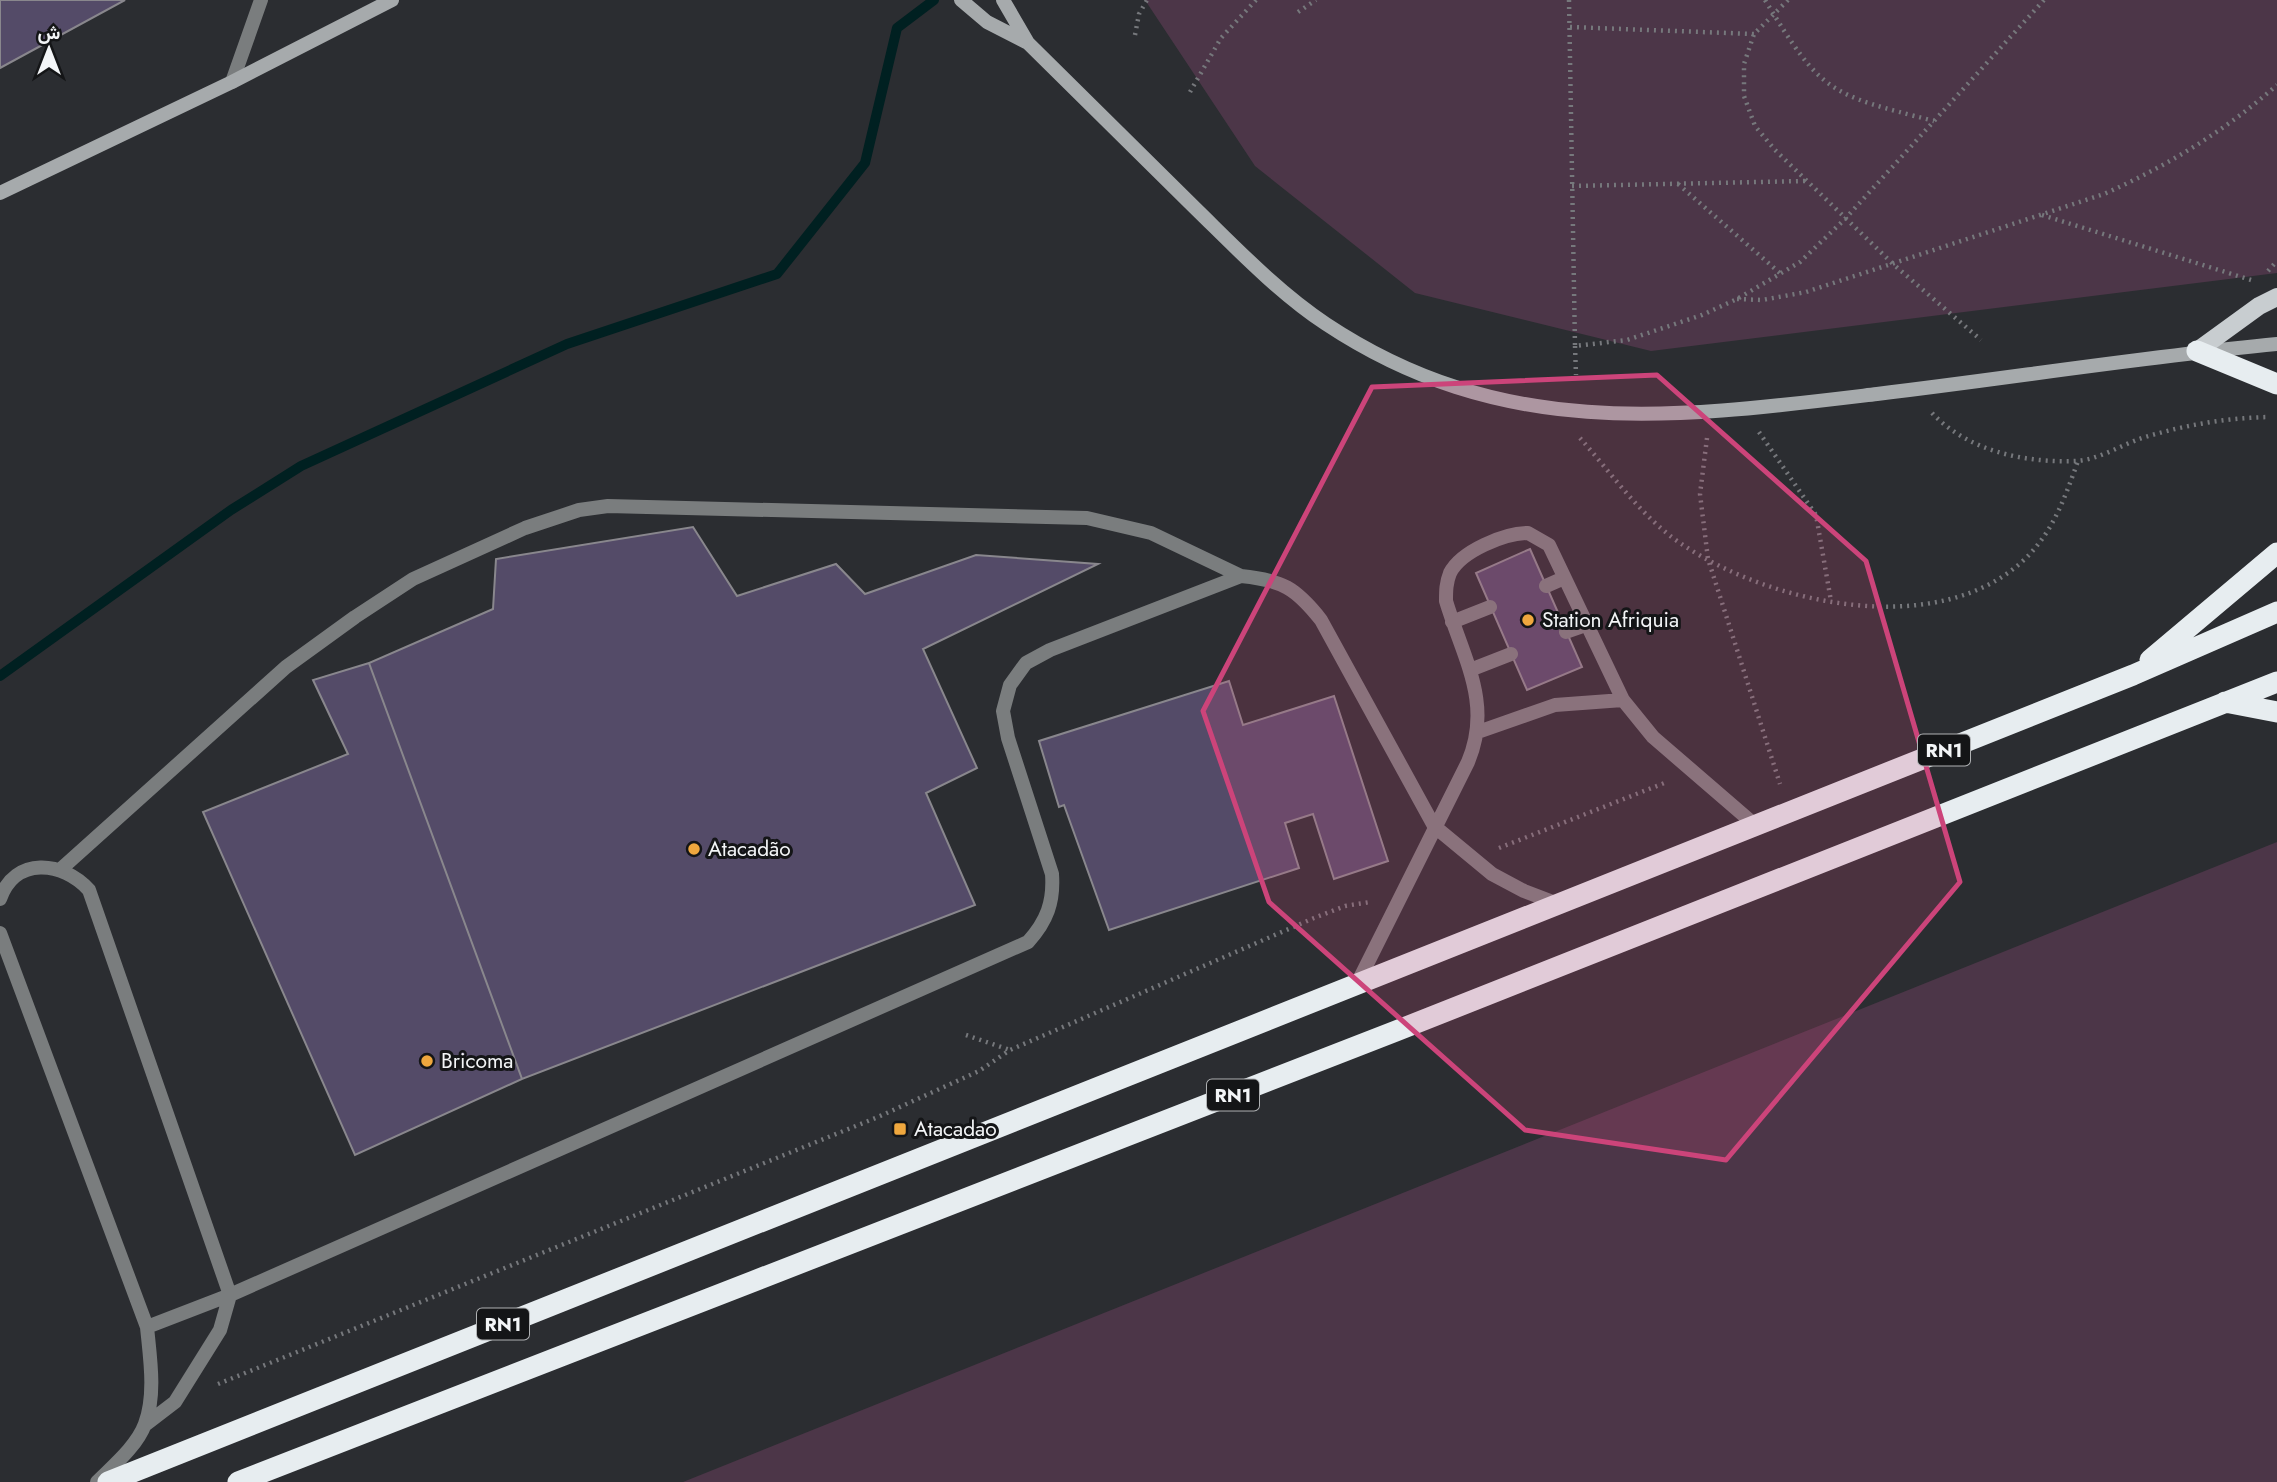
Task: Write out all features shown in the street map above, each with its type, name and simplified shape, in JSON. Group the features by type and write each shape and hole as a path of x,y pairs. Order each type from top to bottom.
{"highway":[{"path":"2197,351 2277,384"},
{"path":"2133,675 2277,553"},
{"name":"RN1","path":"108,1482 2133,675 2277,612"},
{"name":"RN1","path":"237,1482 1396,1031 2277,681"},
{"path":"2225,702 2277,712"}],"main road":[{"path":"2197,351 2259,306 2277,297"}],"street":[{"path":"0,193 232,82 392,0"},
{"path":"1003,0 1028,43 1284,292 1324,323 1367,349 1459,389 1507,403 1607,415 1710,413 1909,390 2197,351 2277,344"},
{"path":"965,4 997,27 1028,43"}],"lane":[{"path":"232,82 261,0"},
{"path":"61,869 286,667 355,617 413,579 525,528 579,510 608,506 1087,518 1151,533 1241,576 1273,579 1301,595 1321,620 1434,827 1471,858 1524,891 1558,904"},
{"path":"1357,984 1468,762 1478,732 1477,696 1452,622 1446,586 1451,571 1462,559 1504,537 1528,533 1540,537 1549,545 1623,700 1653,737 1755,825"},
{"path":"147,1327 230,1295 1028,942 1041,928 1049,912 1053,893 1052,874 1008,738 1003,711 1010,685 1026,663 1050,650 1241,576"},
{"path":"1546,586 1564,578"},
{"path":"1452,622 1490,607"},
{"path":"1566,632 1586,625"},
{"path":"1470,670 1511,654"},
{"path":"1478,732 1555,705 1623,700"},
{"path":"0,899 12,880 27,871 44,866 61,869 77,877 89,890 230,1295 220,1330 175,1402 145,1425 122,1456 97,1482"},
{"path":"0,933 147,1327 152,1379 145,1425"}],"path":[{"path":"1135,35 1139,14 1147,0"},
{"path":"1190,92 1222,38 1256,0"},
{"path":"1298,12 1316,0"},
{"path":"1569,0 1576,375"},
{"path":"1765,0 1801,58 1829,87 1859,102 1934,121"},
{"path":"1788,0 1754,34 1744,64 1744,96 1755,126 1845,219 1981,340"},
{"path":"1576,346 1627,340 1737,299 1800,262 1845,219 2044,0"},
{"path":"1570,26 1754,34"},
{"path":"1737,299 1788,297 2104,194 2151,173 2236,118 2277,85"},
{"path":"1572,186 1806,181"},
{"path":"1678,184 1781,274"},
{"path":"2042,215 2257,282"},
{"path":"1909,390 1940,422 1981,447 2002,454 2078,461 2173,429 2269,416"},
{"path":"1742,410 1816,515 1831,601"},
{"path":"1557,411 1662,527 1682,544 1738,576 1831,601 1923,605 1951,600 2003,576 2045,537 2060,513 2078,461"},
{"path":"1710,413 1700,494 1708,559 1789,812"},
{"path":"1471,858 1693,772"},
{"path":"175,1402 878,1117 979,1071 1010,1050 1324,914 1345,906 1399,897"},
{"path":"966,1035 1010,1050"}],"highlighted area":[{"path":"1657,375 1866,561 1960,882 1726,1160 1525,1130 1269,902 1203,711 1372,387"}],"shaded area":[{"path":"1145,0 2277,0 2277,273 1651,351 1415,293 1255,166"},
{"path":"2277,842 2277,1482 683,1482"}],"building":[{"path":"0,0 125,0 0,68"},
{"name":"Atacadão","path":"693,527 737,596 836,564 865,594 976,555 1098,564 923,649 977,768 926,793 975,905 522,1079 369,663 493,609 496,559"},
{"name":"Station Afriquia","path":"1530,549 1582,667 1527,690 1476,573"},
{"name":"Bricoma","path":"369,663 522,1079 355,1155 203,812 348,754 313,680"},
{"path":"1229,681 1243,725 1334,696 1388,861 1334,879 1313,814 1285,823 1299,868 1109,930 1064,805 1059,807 1039,741"}],"waterway":[{"path":"0,676 231,510 301,466 567,344 777,274 865,163 897,28 934,0"}],"place":[{"name":"Station Afriquia","path":"1528,620"},
{"name":"Atacadão","path":"694,849"},
{"name":"Bricoma","path":"427,1061"},
{"name":"Atacadao","path":"900,1129"}]}
